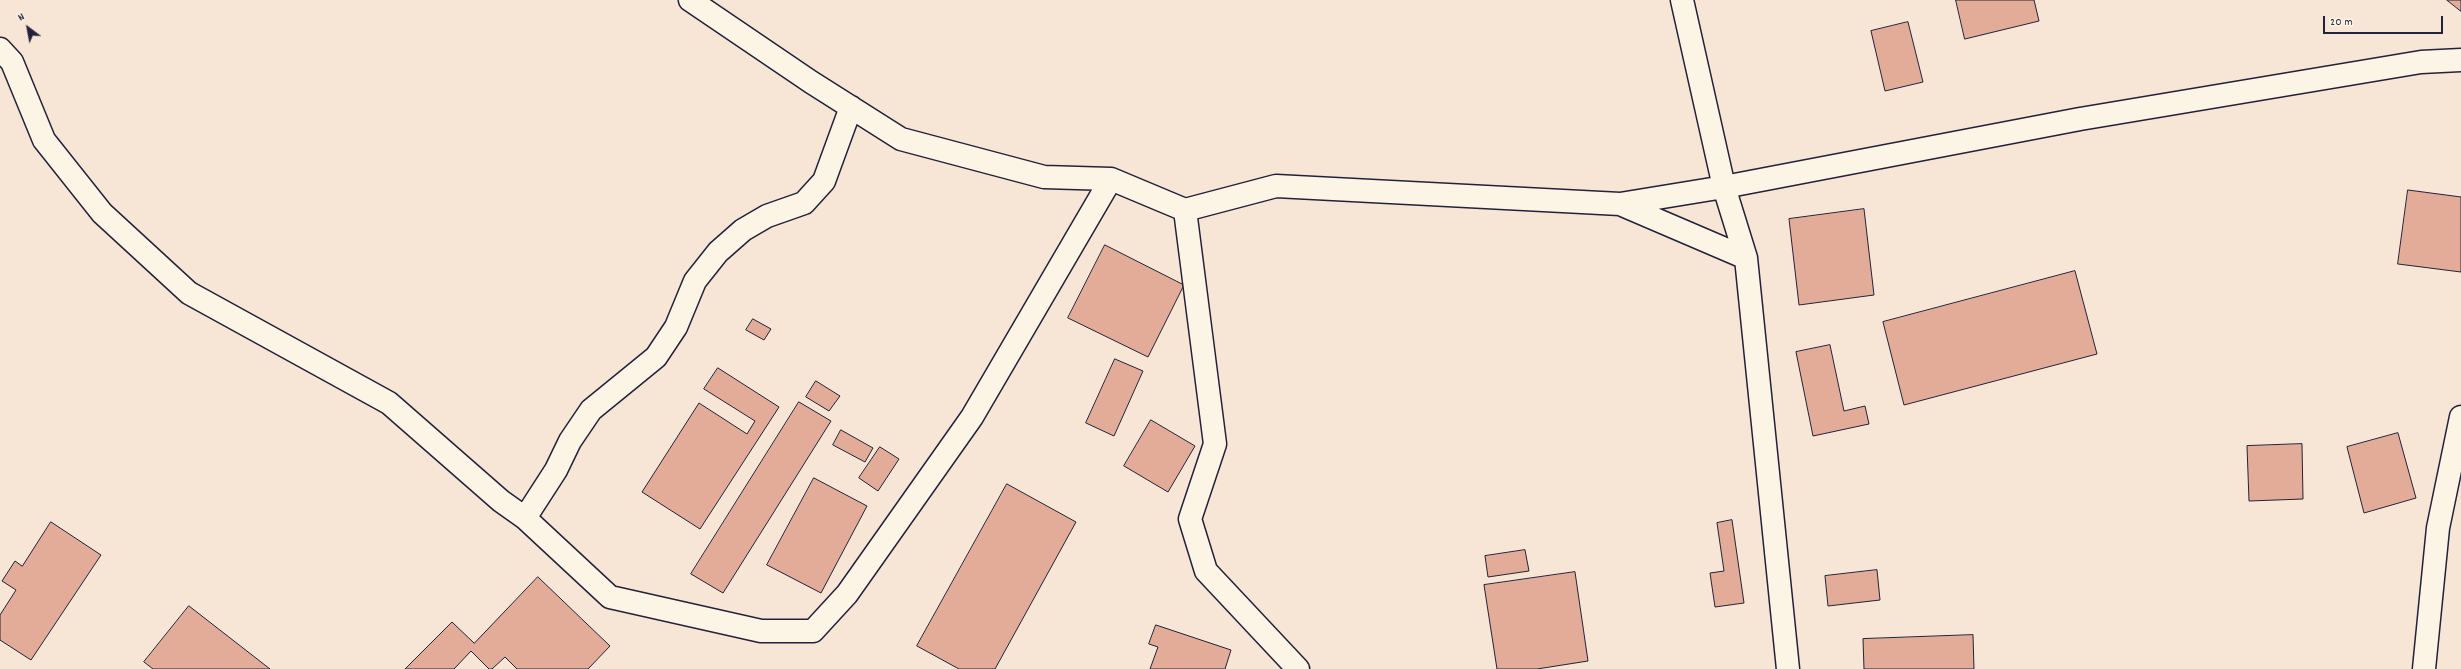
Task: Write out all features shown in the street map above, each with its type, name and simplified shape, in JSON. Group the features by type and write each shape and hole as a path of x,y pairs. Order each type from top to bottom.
{"street":[{"path":"690,0 811,82 901,139 1044,177 1111,179 1185,210 1276,186 1620,204 1724,187 2080,119 2421,62 2461,60"},
{"path":"1682,0 1724,187 1746,258 1788,669"},
{"path":"0,49 12,62 44,140 102,213 189,293 389,403 501,501 525,518 610,597 761,631 813,631 847,594 972,417 1111,179"},
{"path":"525,518 556,470 570,441 591,410 656,357 676,327 695,280 718,252 743,230 767,216 804,203 824,181 851,107"},
{"path":"1620,204 1746,258"},
{"path":"1185,210 1215,444 1190,519 1206,571 1298,669"},
{"path":"2424,669 2438,528 2461,417"}],"building":[{"path":"1956,0 2034,0 2039,21 1965,39"},
{"path":"2447,0 2461,0 2461,11"},
{"path":"1908,22 1923,82 1885,91 1871,31"},
{"path":"2408,190 2461,197 2461,272 2398,264"},
{"path":"1864,209 1874,295 1799,305 1789,219"},
{"path":"1105,245 1184,285 1148,357 1068,318"},
{"path":"2075,271 2097,354 1904,405 1883,322"},
{"path":"753,319 771,329 764,340 746,330"},
{"path":"1830,345 1844,411 1865,406 1869,424 1813,436 1796,352"},
{"path":"1115,359 1143,371 1114,436 1086,423"},
{"path":"718,368 779,407 700,529 642,492 699,403 747,434 755,421 704,389"},
{"path":"816,381 840,396 829,411 806,397"},
{"path":"799,402 831,421 723,593 691,574"},
{"path":"1151,420 1195,446 1168,492 1124,466"},
{"path":"841,430 873,448 865,462 833,445"},
{"path":"2398,433 2416,498 2364,513 2347,447"},
{"path":"2302,444 2303,499 2249,501 2247,446"},
{"path":"880,447 899,459 878,491 859,478"},
{"path":"814,478 867,506 821,593 767,565"},
{"path":"1007,484 1076,522 995,669 959,669 917,646"},
{"path":"1732,520 1744,603 1715,607 1710,573 1724,571 1717,523"},
{"path":"51,522 101,555 31,660 0,640 0,615 16,590 2,581 15,561 22,566"},
{"path":"1525,550 1529,571 1488,577 1485,556"},
{"path":"1877,570 1880,600 1828,606 1825,576"},
{"path":"1575,572 1588,661 1537,669 1497,669 1484,585"},
{"path":"538,577 610,646 588,669 517,669 505,657 492,669 489,669 471,651 454,669 405,669 452,622 474,643"},
{"path":"189,606 270,669 153,669 144,662"},
{"path":"1156,625 1231,650 1225,669 1150,669 1158,647 1149,644"},
{"path":"1973,635 1974,669 1864,669 1863,639"}]}
